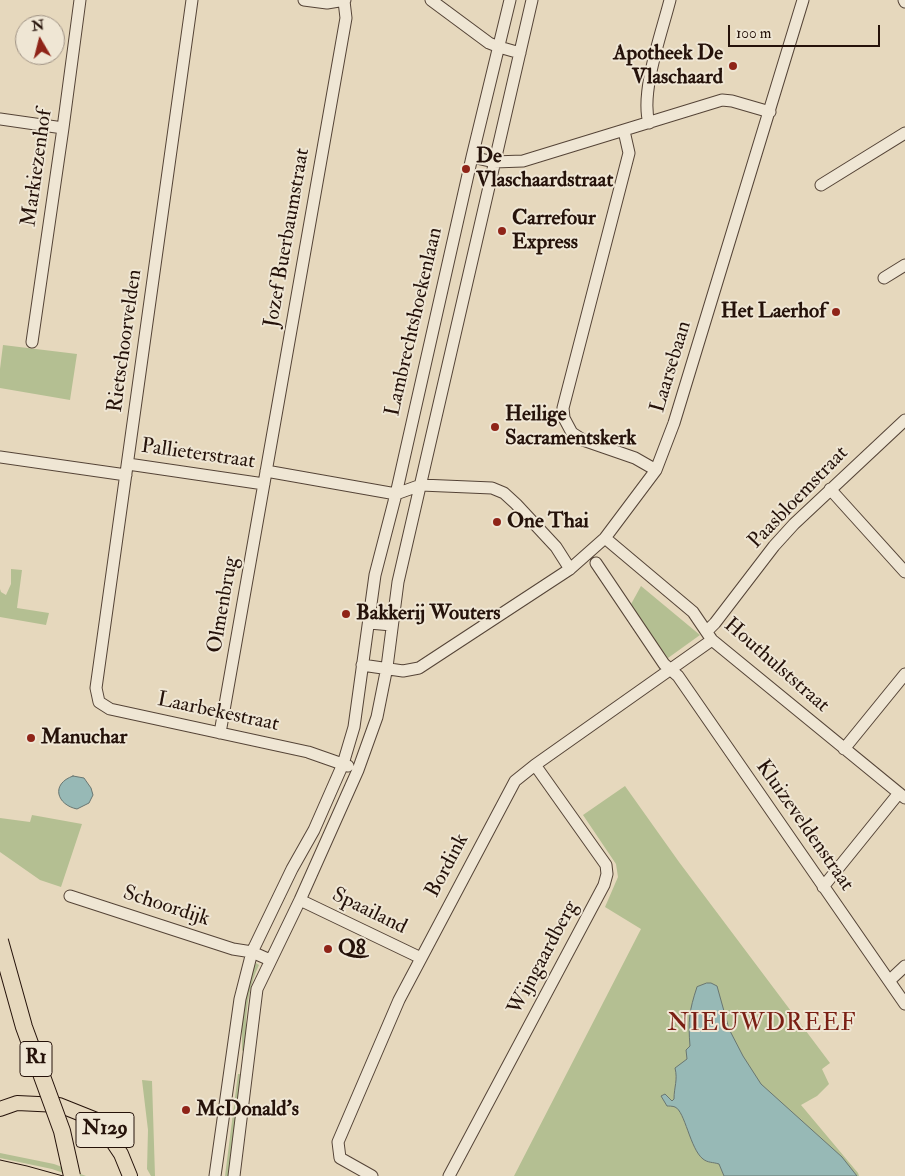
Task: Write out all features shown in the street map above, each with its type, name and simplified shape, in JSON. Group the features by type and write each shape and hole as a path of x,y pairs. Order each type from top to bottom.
{"highway":[{"name":"R1","path":"0,941 24,1027 62,1131 72,1176"}],"main road":[{"name":"N129","path":"0,1109 17,1103 59,1105 99,1121 121,1154 130,1176"}],"street":[{"name":"Markiezenhof","path":"32,342 80,0"},
{"name":"Rietschoorvelden","path":"96,688 192,0"},
{"path":"304,0 327,3 344,0"},
{"name":"Jozef Buerbaumstraat","path":"264,484 346,18 344,0"},
{"path":"431,0 489,43 520,52"},
{"name":"Lambrechtshoekenlaan","path":"216,1176 240,999 252,952 292,869 314,830 342,764 354,727 375,575 396,494 472,157 510,0"},
{"name":"Lambrechtshoekenlaan","path":"234,1176 256,989 300,900 358,770 377,716 387,667 398,582 532,0"},
{"path":"649,123 646,112 647,87 670,0"},
{"name":"Laarsebaan","path":"387,667 403,671 419,668 570,569 605,538 656,470 674,423 803,0"},
{"path":"472,157 494,162 523,161 722,100 770,112"},
{"path":"0,119 63,128"},
{"path":"624,131 629,153 563,408 564,418 572,433 583,440 635,458 656,470"},
{"path":"821,185 905,133"},
{"path":"884,278 905,266"},
{"name":"Paasbloemstraat","path":"710,635 715,623 787,531 905,420"},
{"name":"Pallieterstraat","path":"0,457 264,484"},
{"name":"Pallieterstraat","path":"266,471 396,494"},
{"name":"Olmenbrug","path":"220,733 264,484"},
{"path":"396,494 421,485 492,488 504,493 556,547 570,569"},
{"path":"830,489 905,572"},
{"name":"Houthulststraat","path":"605,538 693,612 710,635 902,796"},
{"path":"596,563 664,664 671,670"},
{"path":"369,623 392,625"},
{"name":"Bordink","path":"372,1176 340,1158 338,1142 399,1000 515,780 671,670 710,635"},
{"path":"362,665 387,667"},
{"name":"Kluizeveldenstraat","path":"671,670 678,676 905,1004"},
{"path":"844,749 905,674"},
{"name":"Laarbekestraat","path":"96,688 99,702 110,709 308,752 342,764"},
{"path":"342,764 358,770"},
{"name":"Wijngaardberg","path":"449,1176 604,885 607,874 606,865 535,765"},
{"path":"823,887 902,796"},
{"name":"Schoordijk","path":"70,896 228,947 252,952"},
{"name":"Spaailand","path":"300,900 421,958"},
{"path":"252,952 270,960"},
{"path":"889,980 905,966"}],"green space":[{"path":"3,345 77,354 70,400 0,388"},
{"path":"11,569 22,570 17,608 49,613 46,625 0,617 0,589 6,595 11,584"},
{"path":"641,586 700,635 668,658 630,606"},
{"path":"625,786 679,862 830,1063 822,1069 829,1084 817,1096 801,1105 859,1176 514,1176 641,929 605,907 618,877 616,864 583,815"},
{"path":"32,815 82,824 61,887 40,880 0,852 0,818 30,822"},
{"path":"256,963 259,965 250,993 246,1015 246,1046 242,1051 242,1021 248,983"},
{"path":"238,1074 241,1074 228,1176 225,1176"},
{"path":"142,1080 152,1081 155,1176 151,1176 147,1169 148,1130"},
{"path":"0,1153 54,1164 86,1176 72,1176 52,1169 0,1158"}],"water":[{"path":"73,776 84,778 91,788 93,795 89,803 77,809 65,803 59,794 61,784"},
{"path":"707,983 717,986 729,1029 761,1084 842,1157 857,1176 724,1176 719,1164 709,1162 698,1154 679,1110 667,1106 661,1096 665,1094 672,1101 674,1099 675,1068 687,1059 686,1050 690,1046 690,1016 694,995 697,987"}],"tram line":[{"path":"0,1160 63,1176"}],"place":[{"name":"Apotheek De Vlaschaard","path":"733,66"},
{"name":"De Vlaschaardstraat","path":"466,169"},
{"name":"Carrefour Express","path":"502,231"},
{"name":"Het Laerhof","path":"836,312"},
{"name":"Heilige Sacramentskerk","path":"495,427"},
{"name":"One Thai","path":"497,522"},
{"name":"Bakkerij Wouters","path":"346,614"},
{"name":"Manuchar","path":"31,738"},
{"name":"Q8","path":"328,949"},
{"name":"McDonald's","path":"186,1110"}],"district":[{"name":"NIEUWDREEF","path":"762,1025"}]}
